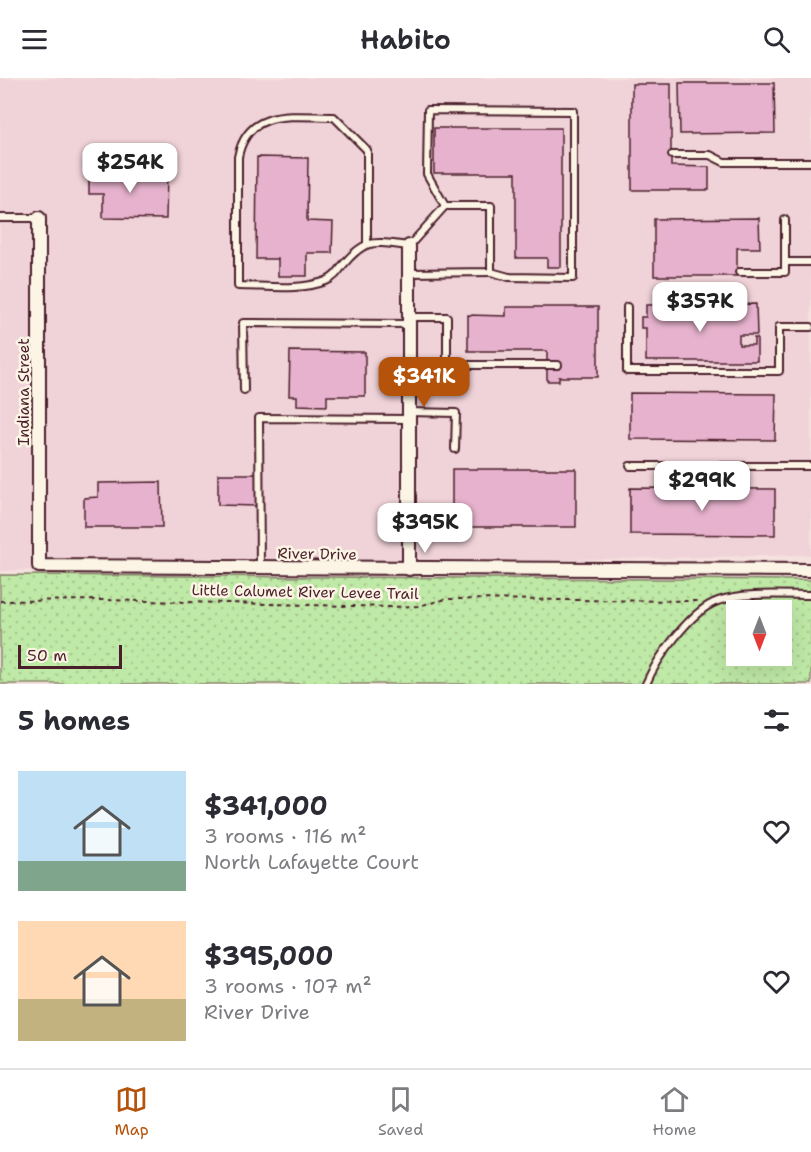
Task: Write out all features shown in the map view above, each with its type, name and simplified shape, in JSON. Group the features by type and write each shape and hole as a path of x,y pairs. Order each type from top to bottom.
{"street":[{"name":"Indiana Street","path":"39,218 39,567"},
{"path":"409,246 409,569"},
{"name":"River Drive","path":"39,567 811,570"}],"lane":[{"path":"409,273 491,272 509,277 573,278 573,111 429,110 428,174 445,206"},
{"path":"367,243 367,150 334,117 274,119 261,121 251,128 240,147 238,157 238,286 306,286 329,280 351,256 367,243 409,246 445,206 491,206 491,272"},
{"path":"672,155 710,155 724,162 811,162"},
{"path":"0,218 39,218"},
{"path":"739,272 785,272 785,219"},
{"path":"785,262 811,262"},
{"path":"627,307 627,371 779,371 779,327 811,327"},
{"path":"244,390 243,323 409,320 447,317 447,365"},
{"path":"409,364 558,365"},
{"path":"260,568 259,418 409,416 456,413 455,449"},
{"path":"630,466 811,466"},
{"path":"646,684 679,635 700,612 717,601 741,597 811,595"}],"path":[{"name":"Little Calumet River Levee Trail","path":"0,601 103,600 392,607 418,606 447,599 717,601"}],"shaded area":[{"path":"0,78 811,78 811,555 0,571"}],"green space":[{"path":"0,575 811,580 811,684 0,684"}],"building":[{"path":"679,83 774,83 775,133 680,134"},
{"path":"632,84 671,84 671,166 709,167 709,190 632,190"},
{"path":"434,128 561,128 561,267 547,267 547,258 516,258 516,173 434,173"},
{"path":"257,157 308,158 307,221 333,222 332,253 307,253 307,276 278,276 278,259 256,259"},
{"path":"89,167 104,167 104,174 167,174 166,219 103,218 103,194 89,194"},
{"path":"759,218 760,248 737,248 737,276 654,276 654,219"},
{"path":"756,304 757,335 739,335 739,345 754,345 754,338 757,338 757,361 646,361 646,328 641,328 641,317 646,317 646,305"},
{"path":"506,307 598,307 598,377 559,377 559,381 547,381 547,351 468,351 468,315 506,316"},
{"path":"290,351 365,352 365,396 327,396 327,406 297,405 297,396 289,396"},
{"path":"630,393 776,394 775,440 630,439"},
{"path":"452,469 576,469 576,527 452,527"},
{"path":"218,474 256,474 256,506 218,505"},
{"path":"161,482 162,527 84,527 84,498 98,497 98,483"},
{"path":"630,488 775,489 775,535 630,534"}]}
